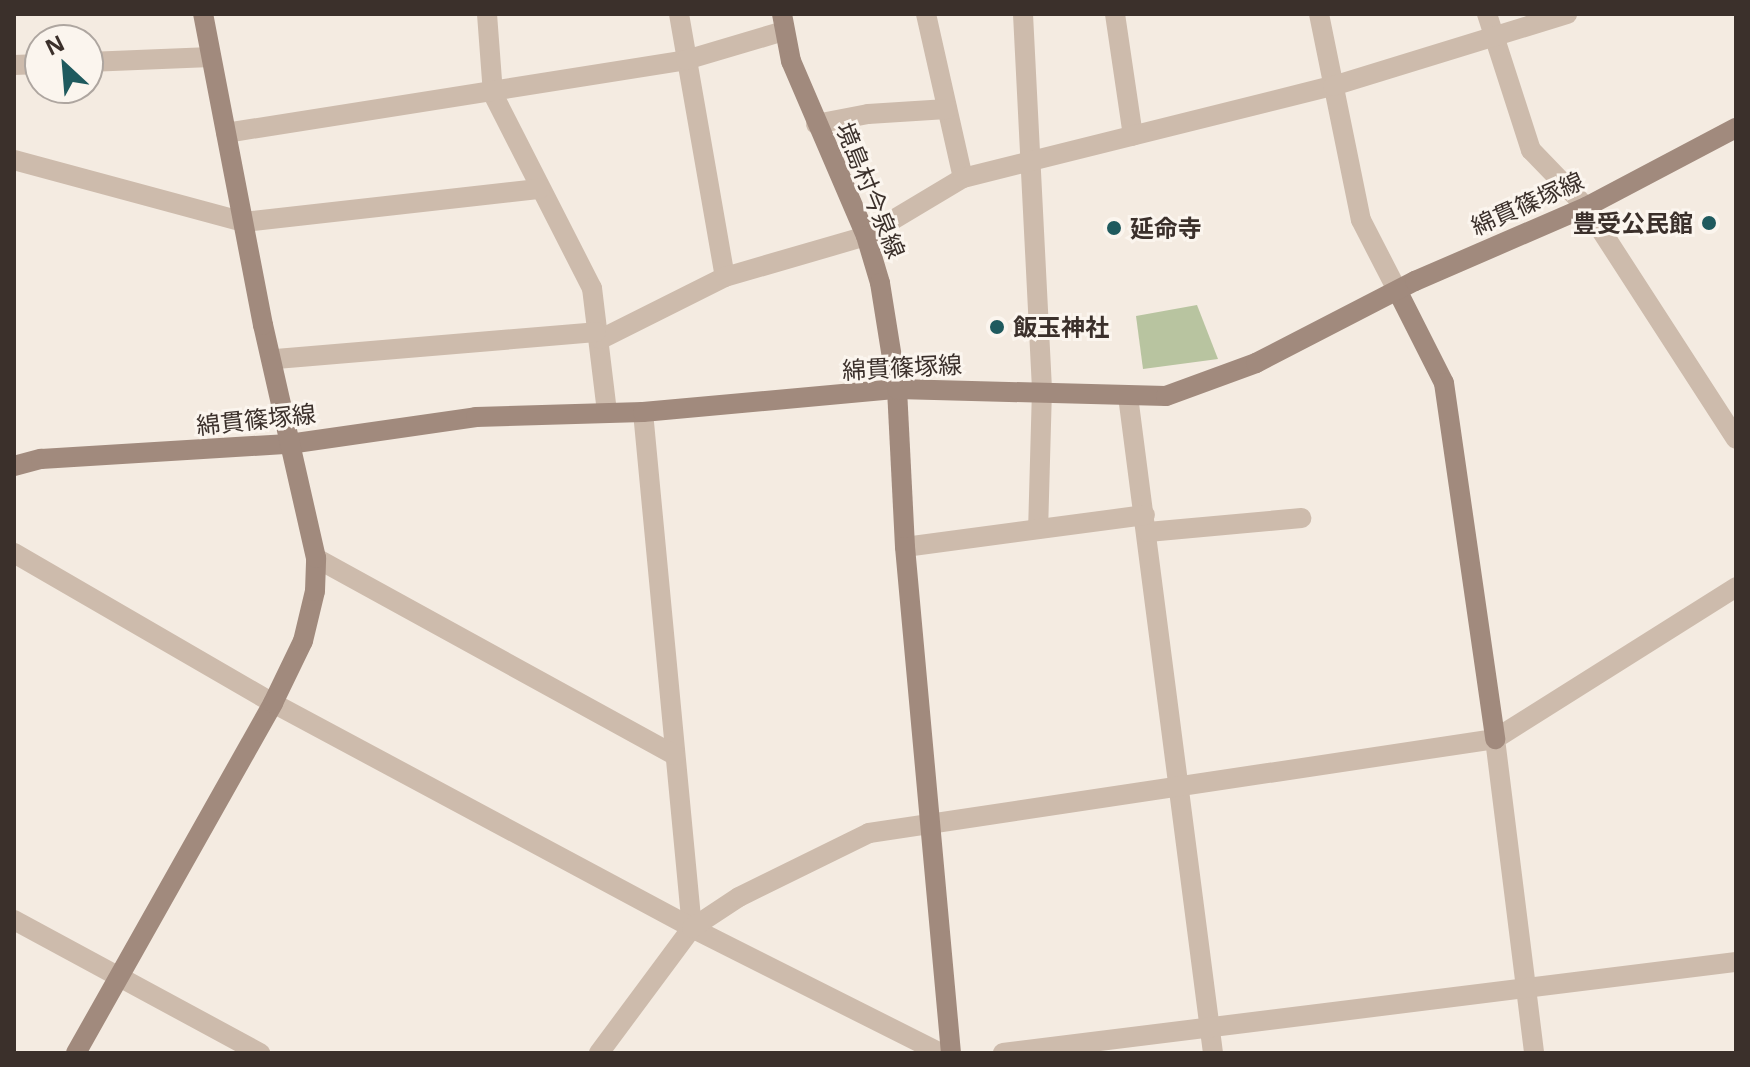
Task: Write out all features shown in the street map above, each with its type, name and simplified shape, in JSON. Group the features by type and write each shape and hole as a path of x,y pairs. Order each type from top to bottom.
{"street":[{"path":"76,1053 273,703 303,641 316,558 289,444 203,14"},
{"path":"487,14 493,94 592,288 607,412"},
{"path":"679,14 725,277"},
{"path":"926,14 963,178"},
{"path":"1023,14 1042,389 1038,529"},
{"path":"1115,14 1133,136"},
{"path":"1319,14 1361,220 1444,383 1495,739 1534,1053"},
{"path":"1487,14 1531,150 1586,207 1736,439"},
{"path":"276,359 599,336 725,277 866,236 963,178 1333,86 1495,39 1567,14"},
{"path":"226,133 493,94 686,60 783,22"},
{"name":"境島村今泉線","path":"783,22 816,124 866,236 880,283 897,389 905,547 951,1053"},
{"path":"104,61 211,57"},
{"path":"816,124 868,114 947,109"},
{"name":"綿貫篠塚線","path":"14,466 41,459 289,444 476,417 643,412 897,389 1042,389 1166,396 1256,363 1398,292 1586,207 1736,128"},
{"path":"14,160 244,222 540,189"},
{"path":"1128,396 1147,523 1213,1053"},
{"path":"643,412 692,928"},
{"path":"905,547 1038,529 1301,518"},
{"path":"14,553 273,703 692,928 940,1053"},
{"path":"316,558 675,755"},
{"path":"599,1053 692,928 810,858 869,833 1495,739 1736,587"},
{"path":"14,920 119,974 260,1053"},
{"path":"1003,1053 1736,962"}],"green space":[{"path":"1197,305 1218,359 1143,369 1136,316"}],"place":[{"name":"豊受公民館","path":"1709,223"},
{"name":"延命寺","path":"1114,228"},
{"name":"飯玉神社","path":"997,327"}]}
